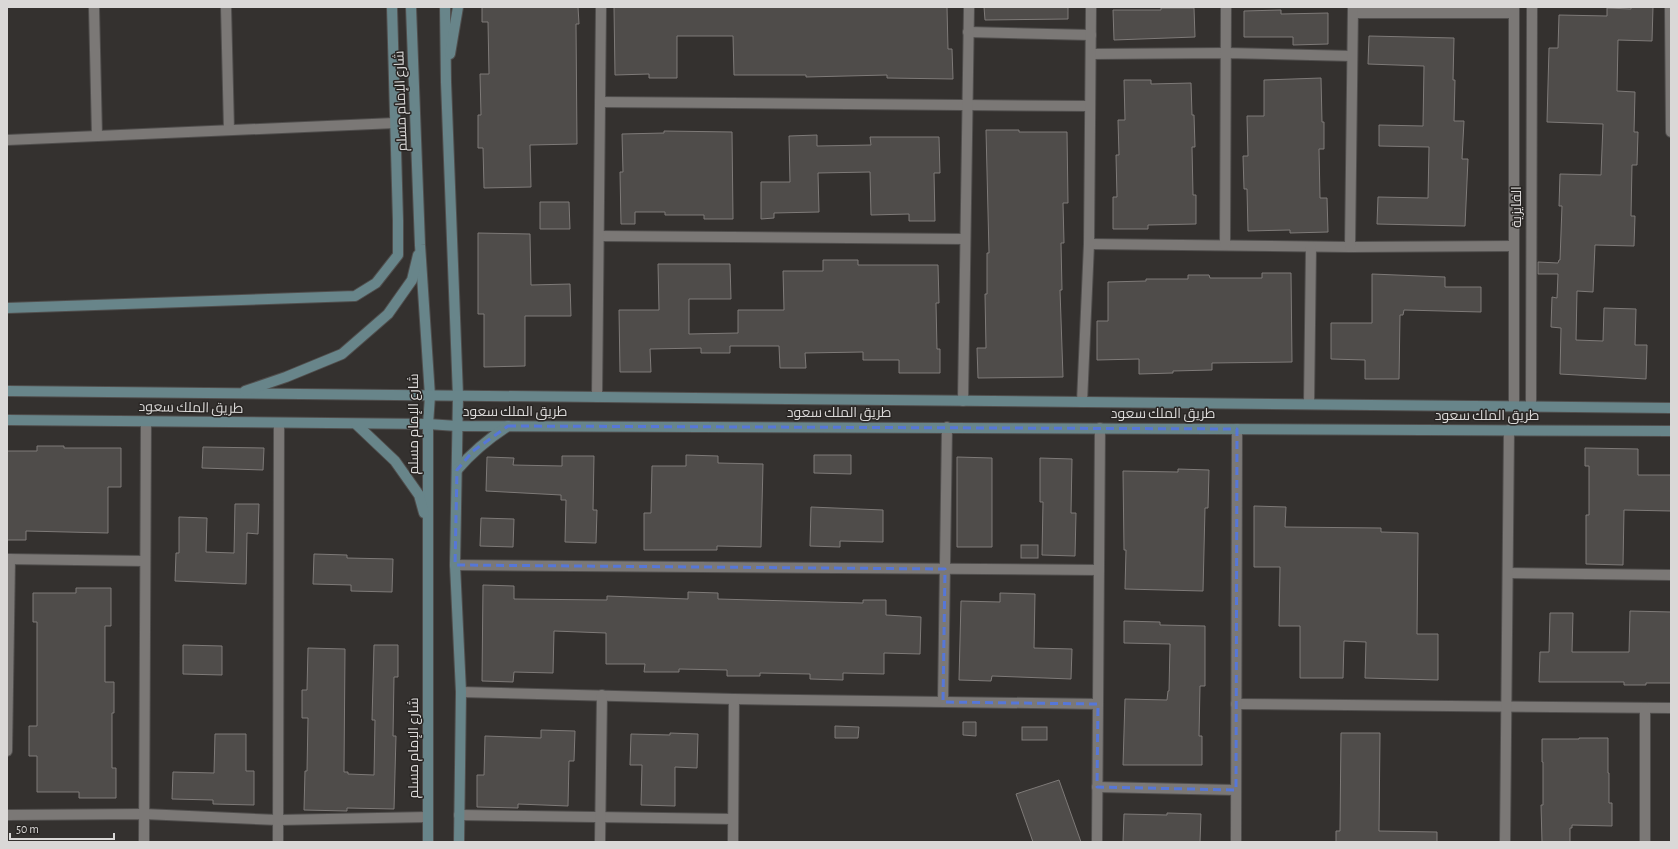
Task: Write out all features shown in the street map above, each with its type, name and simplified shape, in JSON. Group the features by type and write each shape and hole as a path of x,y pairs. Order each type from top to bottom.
{"main road":[{"path":"7,308 354,296 376,283 398,255 392,7"},
{"name":"شارع الإمام مسلم","path":"411,7 420,245 430,396 428,424 428,842"},
{"path":"445,7 446,82 458,396 455,564 460,692 459,842"},
{"path":"446,82 458,7"},
{"path":"237,394 286,377 342,354 388,314 412,280 420,245"},
{"name":"طريق الملك سعود","path":"7,391 1671,408"},
{"name":"طريق الملك سعود","path":"7,420 428,424 457,426 1671,431"},
{"path":"356,424 395,461 419,495 428,524"},
{"path":"457,470 473,451 489,438 508,426"}],"street":[{"path":"94,7 97,136"},
{"path":"226,7 229,130"},
{"path":"598,397 601,7"},
{"path":"963,401 969,7"},
{"path":"1082,402 1089,244 1091,7"},
{"path":"1224,245 1226,7"},
{"name":"الفايزية","path":"1531,406 1532,7"},
{"path":"1670,7 1671,132"},
{"path":"1350,247 1353,10 1514,10"},
{"name":"الفايزية","path":"1514,10 1514,406"},
{"path":"968,32 1091,35"},
{"path":"1091,54 1226,53 1352,56"},
{"path":"600,102 1090,106"},
{"path":"7,140 395,123"},
{"path":"599,236 965,239"},
{"path":"1089,244 1350,247 1514,246"},
{"path":"1309,404 1310,246"},
{"path":"144,842 146,422"},
{"path":"278,842 279,423"},
{"path":"943,702 947,427"},
{"path":"1097,842 1100,428"},
{"path":"1236,842 1237,429"},
{"path":"1505,842 1510,430"},
{"path":"7,752 9,559 145,561"},
{"path":"455,564 1099,570"},
{"path":"1508,572 1671,575"},
{"path":"460,692 734,699 1098,704"},
{"path":"600,842 602,695"},
{"path":"733,842 734,699"},
{"path":"1236,704 1671,708"},
{"path":"1645,708 1645,842"},
{"path":"1098,787 1236,790"},
{"path":"7,815 144,814 278,820 428,817"},
{"path":"459,815 733,819"}],"highlighted area":[{"path":"508,426 1237,429 1236,790 1097,787 1098,704 943,702 945,569 455,565 457,470 473,451"}],"building":[{"path":"482,7 578,7 579,24 576,24 577,144 530,145 531,187 484,188 483,148 478,148 478,115 481,115 480,74 489,74 488,22 482,22"},
{"path":"614,7 947,7 948,49 952,49 953,79 887,78 887,75 806,77 806,75 734,75 733,36 677,36 677,78 649,78 649,74 615,75"},
{"path":"984,7 1068,7 1068,19 985,20"},
{"path":"1631,7 1653,7 1652,41 1618,40 1617,91 1635,92 1634,132 1638,132 1637,165 1632,165 1631,216 1635,216 1634,246 1595,245 1593,292 1577,291 1576,340 1603,341 1604,308 1636,309 1635,345 1647,345 1646,379 1560,374 1561,328 1551,327 1552,297 1557,298 1558,274 1538,274 1538,262 1558,263 1560,260 1562,206 1559,206 1560,174 1601,175 1603,124 1547,122 1549,48 1558,48 1559,15 1607,16 1607,8 1631,9"},
{"path":"1161,8 1194,8 1195,37 1114,40 1113,10 1161,10"},
{"path":"1281,10 1281,14 1328,13 1328,44 1293,45 1293,37 1244,37 1244,11"},
{"path":"1369,36 1454,38 1454,121 1464,121 1462,159 1468,159 1465,226 1377,224 1378,197 1428,198 1429,147 1379,146 1379,125 1423,126 1424,66 1368,64"},
{"path":"1321,78 1324,149 1319,149 1320,198 1327,198 1328,232 1290,233 1290,230 1248,231 1247,189 1244,189 1243,156 1248,156 1247,116 1264,116 1264,80"},
{"path":"1124,80 1151,80 1151,84 1191,83 1195,147 1192,147 1193,195 1196,195 1196,224 1148,225 1148,229 1113,229 1113,197 1117,197 1116,155 1119,155 1118,120 1125,120"},
{"path":"986,130 1067,132 1068,203 1063,203 1064,243 1061,243 1062,290 1060,290 1063,377 978,378 977,348 986,348 985,294 987,294 987,253 989,253"},
{"path":"664,131 732,132 733,219 704,219 704,215 665,215 665,212 635,212 635,224 621,224 620,172 623,172 622,134 664,133"},
{"path":"817,135 817,146 871,145 870,137 939,137 940,173 934,173 935,221 909,221 909,214 871,215 870,172 818,173 819,212 774,213 774,218 761,219 761,182 790,182 789,136"},
{"path":"540,202 569,202 570,229 540,229"},
{"path":"478,233 530,234 531,285 570,284 571,316 525,316 525,366 484,367 484,314 478,314"},
{"path":"823,260 858,260 858,265 938,265 939,303 936,303 937,349 940,349 940,373 899,373 899,360 863,360 863,352 805,353 806,368 780,368 779,346 730,346 730,353 701,353 701,348 650,349 651,372 620,372 619,310 659,310 658,264 730,264 731,299 689,299 689,334 738,333 738,310 784,310 783,271 823,271"},
{"path":"1262,273 1291,273 1292,362 1212,363 1212,370 1139,374 1139,359 1097,360 1097,321 1108,321 1108,282 1146,281 1146,279 1188,279 1188,275 1209,275 1210,278 1262,278"},
{"path":"1372,274 1445,277 1445,287 1481,287 1481,312 1404,310 1403,315 1400,315 1399,379 1365,379 1365,360 1331,359 1331,323 1372,323"},
{"path":"37,446 64,446 64,448 121,448 121,487 108,487 108,533 26,531 26,540 7,540 7,451 37,451"},
{"path":"203,447 264,448 263,470 202,468"},
{"path":"1585,448 1638,449 1638,475 1671,475 1671,511 1624,510 1623,565 1586,564 1586,515 1589,515 1589,466 1585,466"},
{"path":"686,455 718,456 718,463 763,464 761,547 717,546 717,550 644,550 644,513 651,513 652,466 686,466"},
{"path":"814,455 851,455 851,474 814,473"},
{"path":"562,456 594,456 593,510 597,510 596,543 565,542 566,500 561,500 561,495 486,491 487,457 514,458 513,465 562,466"},
{"path":"957,457 992,458 992,547 957,547"},
{"path":"1040,458 1072,459 1071,513 1076,513 1075,556 1042,555 1043,502 1040,502"},
{"path":"1178,469 1209,470 1208,508 1205,508 1203,591 1125,589 1126,550 1124,550 1123,471 1178,472"},
{"path":"235,504 259,504 258,534 247,533 246,584 175,581 176,553 179,553 179,517 207,518 206,552 234,553"},
{"path":"1254,506 1286,507 1285,527 1381,528 1381,532 1418,533 1417,634 1438,634 1438,680 1365,678 1366,642 1344,641 1343,678 1300,678 1300,626 1279,626 1280,567 1254,567"},
{"path":"811,507 883,510 883,542 840,541 840,547 810,546"},
{"path":"481,518 514,519 513,547 480,546"},
{"path":"1021,545 1038,545 1038,558 1021,558"},
{"path":"314,554 347,555 347,558 393,559 392,592 351,591 351,585 313,584"},
{"path":"483,585 514,586 514,599 607,600 607,596 688,599 688,592 718,593 718,599 863,603 863,600 886,600 886,615 921,617 920,654 884,653 884,674 843,673 843,680 810,679 810,674 760,673 760,676 727,676 727,670 679,669 679,672 644,672 645,664 606,664 606,633 554,631 553,673 514,672 513,682 482,681"},
{"path":"76,588 111,588 111,626 105,626 105,682 114,682 114,713 112,713 112,768 116,768 116,798 79,798 79,792 37,792 37,756 29,756 29,726 37,726 37,622 33,622 33,593 76,593"},
{"path":"1000,593 1035,594 1034,648 1072,649 1071,679 992,676 991,681 959,680 961,601 1000,602"},
{"path":"1630,611 1671,612 1671,683 1624,685 1624,682 1539,682 1540,652 1549,652 1550,613 1573,613 1572,652 1629,652"},
{"path":"1124,621 1160,622 1160,625 1205,626 1205,686 1200,686 1199,736 1202,736 1202,765 1123,765 1125,699 1167,700 1169,691 1170,644 1124,643"},
{"path":"183,645 222,646 222,675 183,674"},
{"path":"374,645 398,645 398,677 394,677 393,736 396,736 394,809 347,808 347,811 304,810 305,771 307,771 308,718 302,718 302,690 307,690 308,648 345,649 344,772 348,772 348,774 374,775 375,720 372,720"},
{"path":"963,722 976,722 976,736 963,735"},
{"path":"835,726 859,727 858,738 835,738"},
{"path":"1022,727 1047,727 1047,740 1022,740"},
{"path":"541,730 575,731 574,761 569,761 568,806 518,804 518,808 477,807 477,775 484,775 485,736 541,738"},
{"path":"670,733 698,734 697,768 675,767 675,806 641,805 642,765 630,765 631,734 670,735"},
{"path":"1341,733 1380,733 1379,831 1437,832 1437,842 1336,842 1336,831 1340,831"},
{"path":"215,734 246,734 246,771 254,771 254,805 213,804 213,800 172,799 173,772 214,773"},
{"path":"1608,738 1609,803 1612,803 1612,826 1572,825 1572,828 1570,828 1570,842 1542,842 1542,739"},
{"path":"1059,780 1081,842 1033,842 1016,794"},
{"path":"1167,813 1201,814 1200,842 1123,842 1124,814 1167,815"}]}
